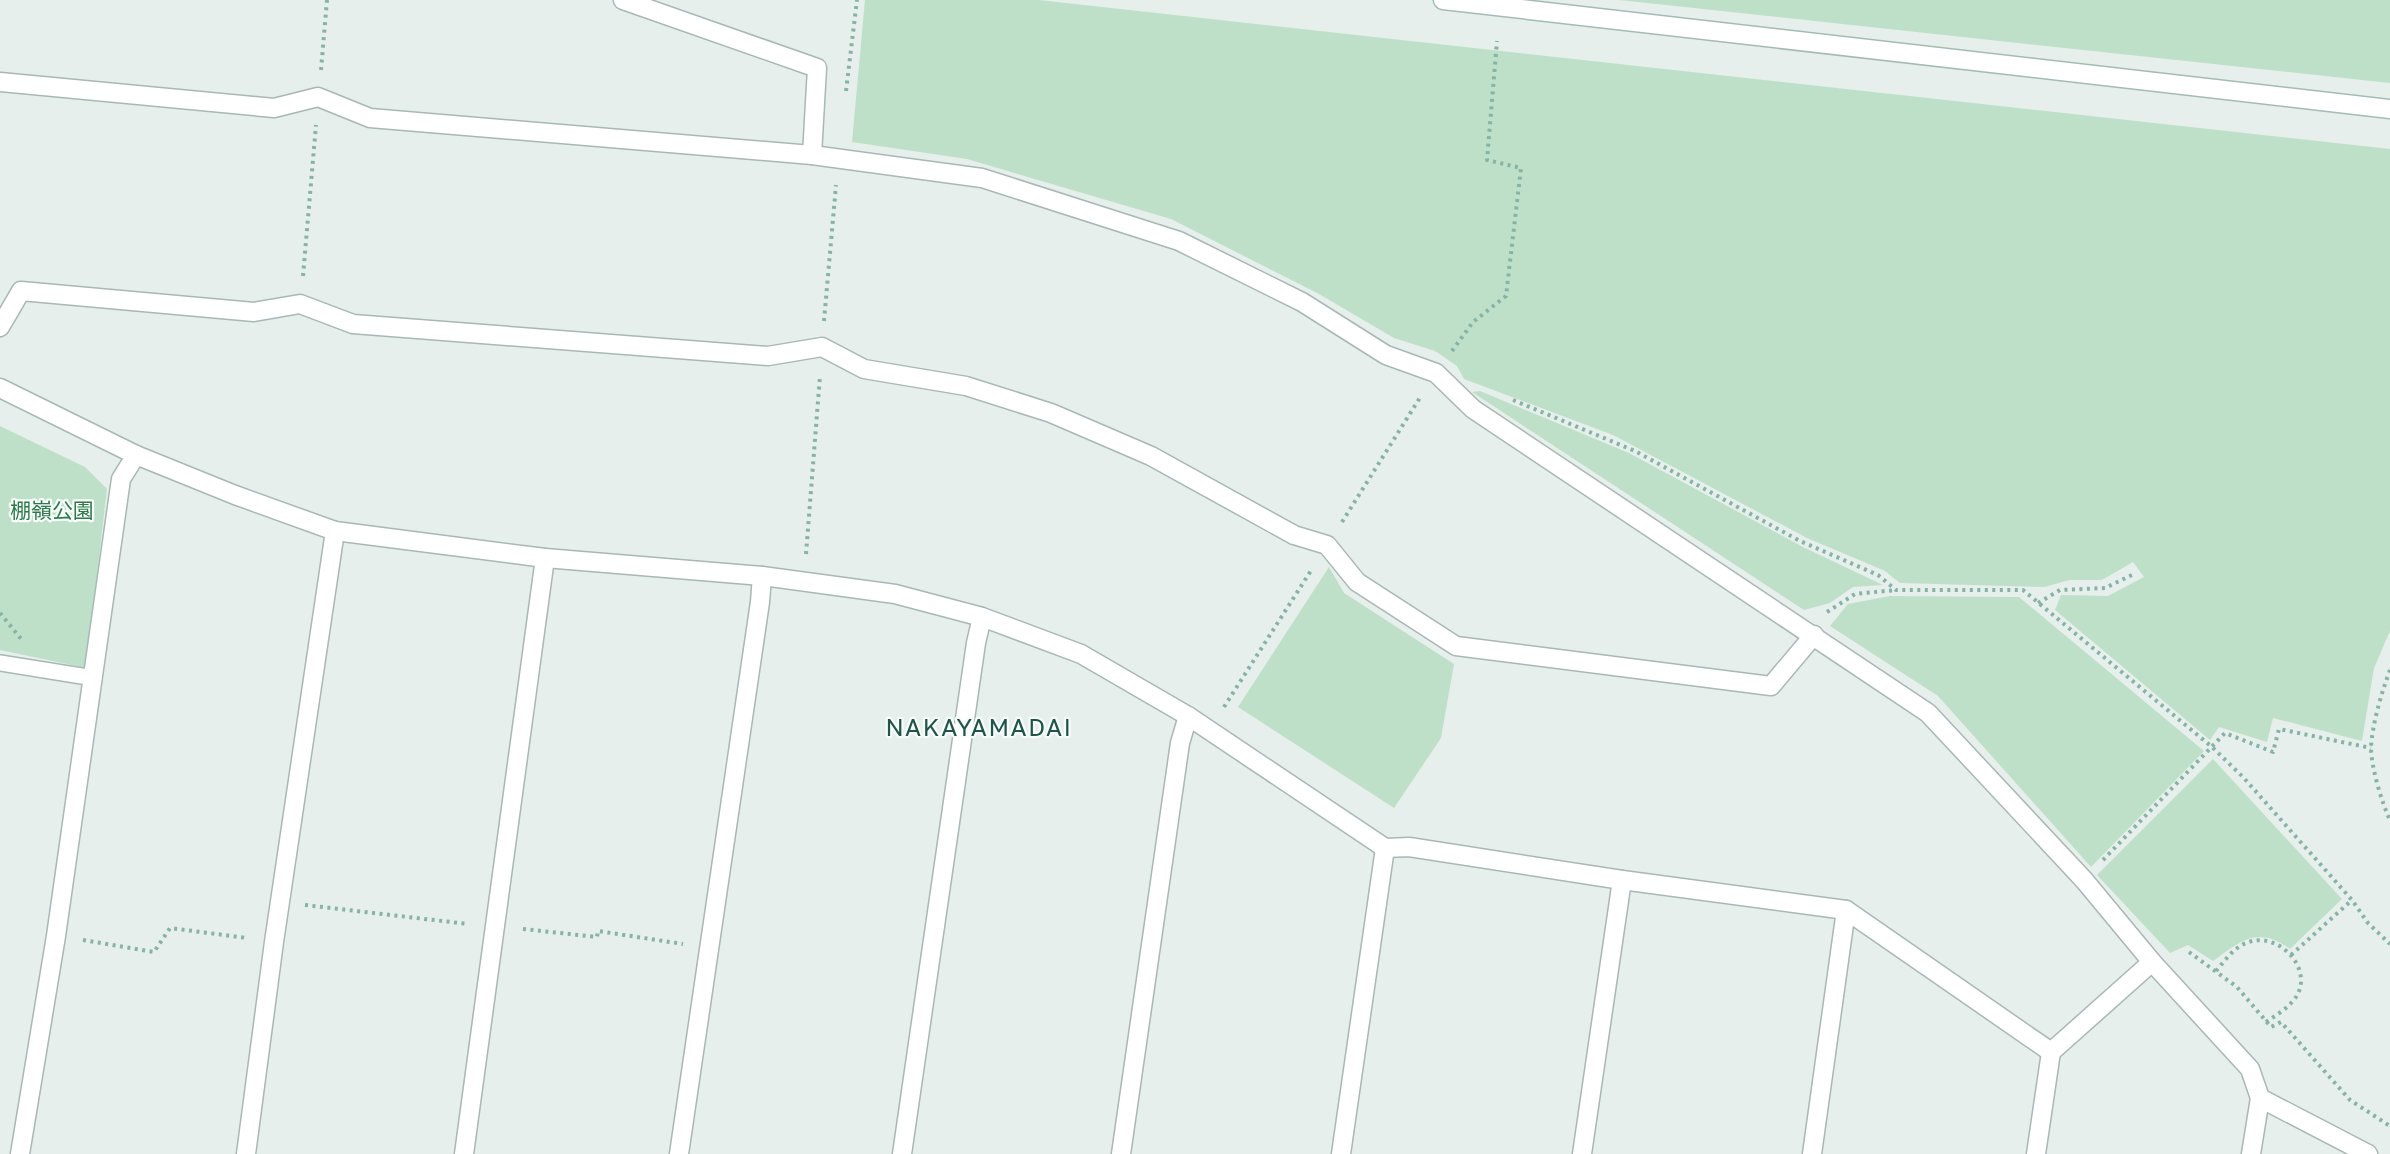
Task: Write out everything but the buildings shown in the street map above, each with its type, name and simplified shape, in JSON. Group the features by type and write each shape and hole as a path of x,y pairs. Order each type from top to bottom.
{"street":[{"path":"623,0 818,68 812,155"},
{"path":"1443,0 2390,108"},
{"path":"0,82 274,108 318,97 370,118 812,155 981,178 1179,241 1302,302 1386,355 1436,373 1473,409 1928,713 2084,880 2152,962 2250,1069 2260,1098 2251,1154"},
{"path":"0,327 21,291 254,312 300,304 353,324 768,356 822,347 864,369 966,386 1051,413 1151,456 1294,535 1327,545 1357,582 1456,646 1772,686 1808,632"},
{"path":"0,388 136,455 235,495 335,531 545,558 762,576 896,594 982,617 1081,654 1188,716 1385,848 1409,847 1622,880 1845,910 2051,1052"},
{"path":"20,1154 56,936 121,479 136,455"},
{"path":"246,1154 274,942 335,531"},
{"path":"464,1154 545,558"},
{"path":"680,1154 711,949 762,576"},
{"path":"902,1154 974,655 982,617"},
{"path":"1121,1154 1180,743 1188,716"},
{"path":"1341,1154 1385,848"},
{"path":"1582,1154 1622,880"},
{"path":"1812,1154 1845,910"},
{"path":"2036,1154 2051,1052 2152,962"},
{"path":"2260,1098 2368,1154"}],"lane":[{"path":"0,663 93,678"}],"path":[{"path":"300,304 327,0"},
{"path":"845,102 857,0"},
{"path":"1436,373 1473,322 1506,296 1521,168 1487,160 1497,41"},
{"path":"1506,397 1635,451 1800,541 1878,575 1896,590"},
{"path":"2038,603 2060,590 2105,588 2136,573"},
{"path":"1808,632 1855,594 1896,590 2023,590 2212,747 2243,777 2352,900 2368,923 2390,944"},
{"path":"2390,670 2381,693 2371,748 2382,805 2390,820"},
{"path":"2084,880 2225,733 2273,752 2279,729 2371,748"},
{"path":"2291,955 2352,900"},
{"path":"281,902 597,937 598,931 711,949"},
{"path":"56,936 154,952 170,928 274,942"},
{"path":"2216,972 2232,952 2243,944 2255,940 2280,945 2291,955 2300,977 2299,990 2294,1002 2266,1022"},
{"path":"2189,952 2237,987 2271,1027 2281,1022 2350,1100 2390,1126"}],"green space":[{"path":"865,0 1039,0 2390,149 2390,631 2374,668 2362,741 2273,718 2267,742 2219,727 2210,740 2055,610 2061,595 2108,596 2144,577 2133,562 2102,580 2070,580 2044,587 1900,583 1885,571 1807,538 1613,435 1464,379 1457,366 1435,351 1394,338 1319,294 1171,219 967,159 852,142"},
{"path":"1619,0 2390,0 2390,83"},
{"path":"1480,391 1629,453 1803,547 1883,585 1853,587 1830,603 1804,610 1472,392"},
{"name":"棚嶺公園","path":"0,426 85,467 107,489 86,668 0,650"},
{"path":"1329,567 1344,593 1454,664 1441,738 1394,808 1238,707"},
{"path":"1890,596 2019,597 2204,751 2091,867 1938,696 1830,626 1848,604"},
{"path":"2213,759 2342,899 2290,949 2268,938 2259,937 2241,942 2213,961 2188,945 2170,953 2097,875"}],"district":[{"name":"NAKAYAMADAI","path":"979,726"}]}
